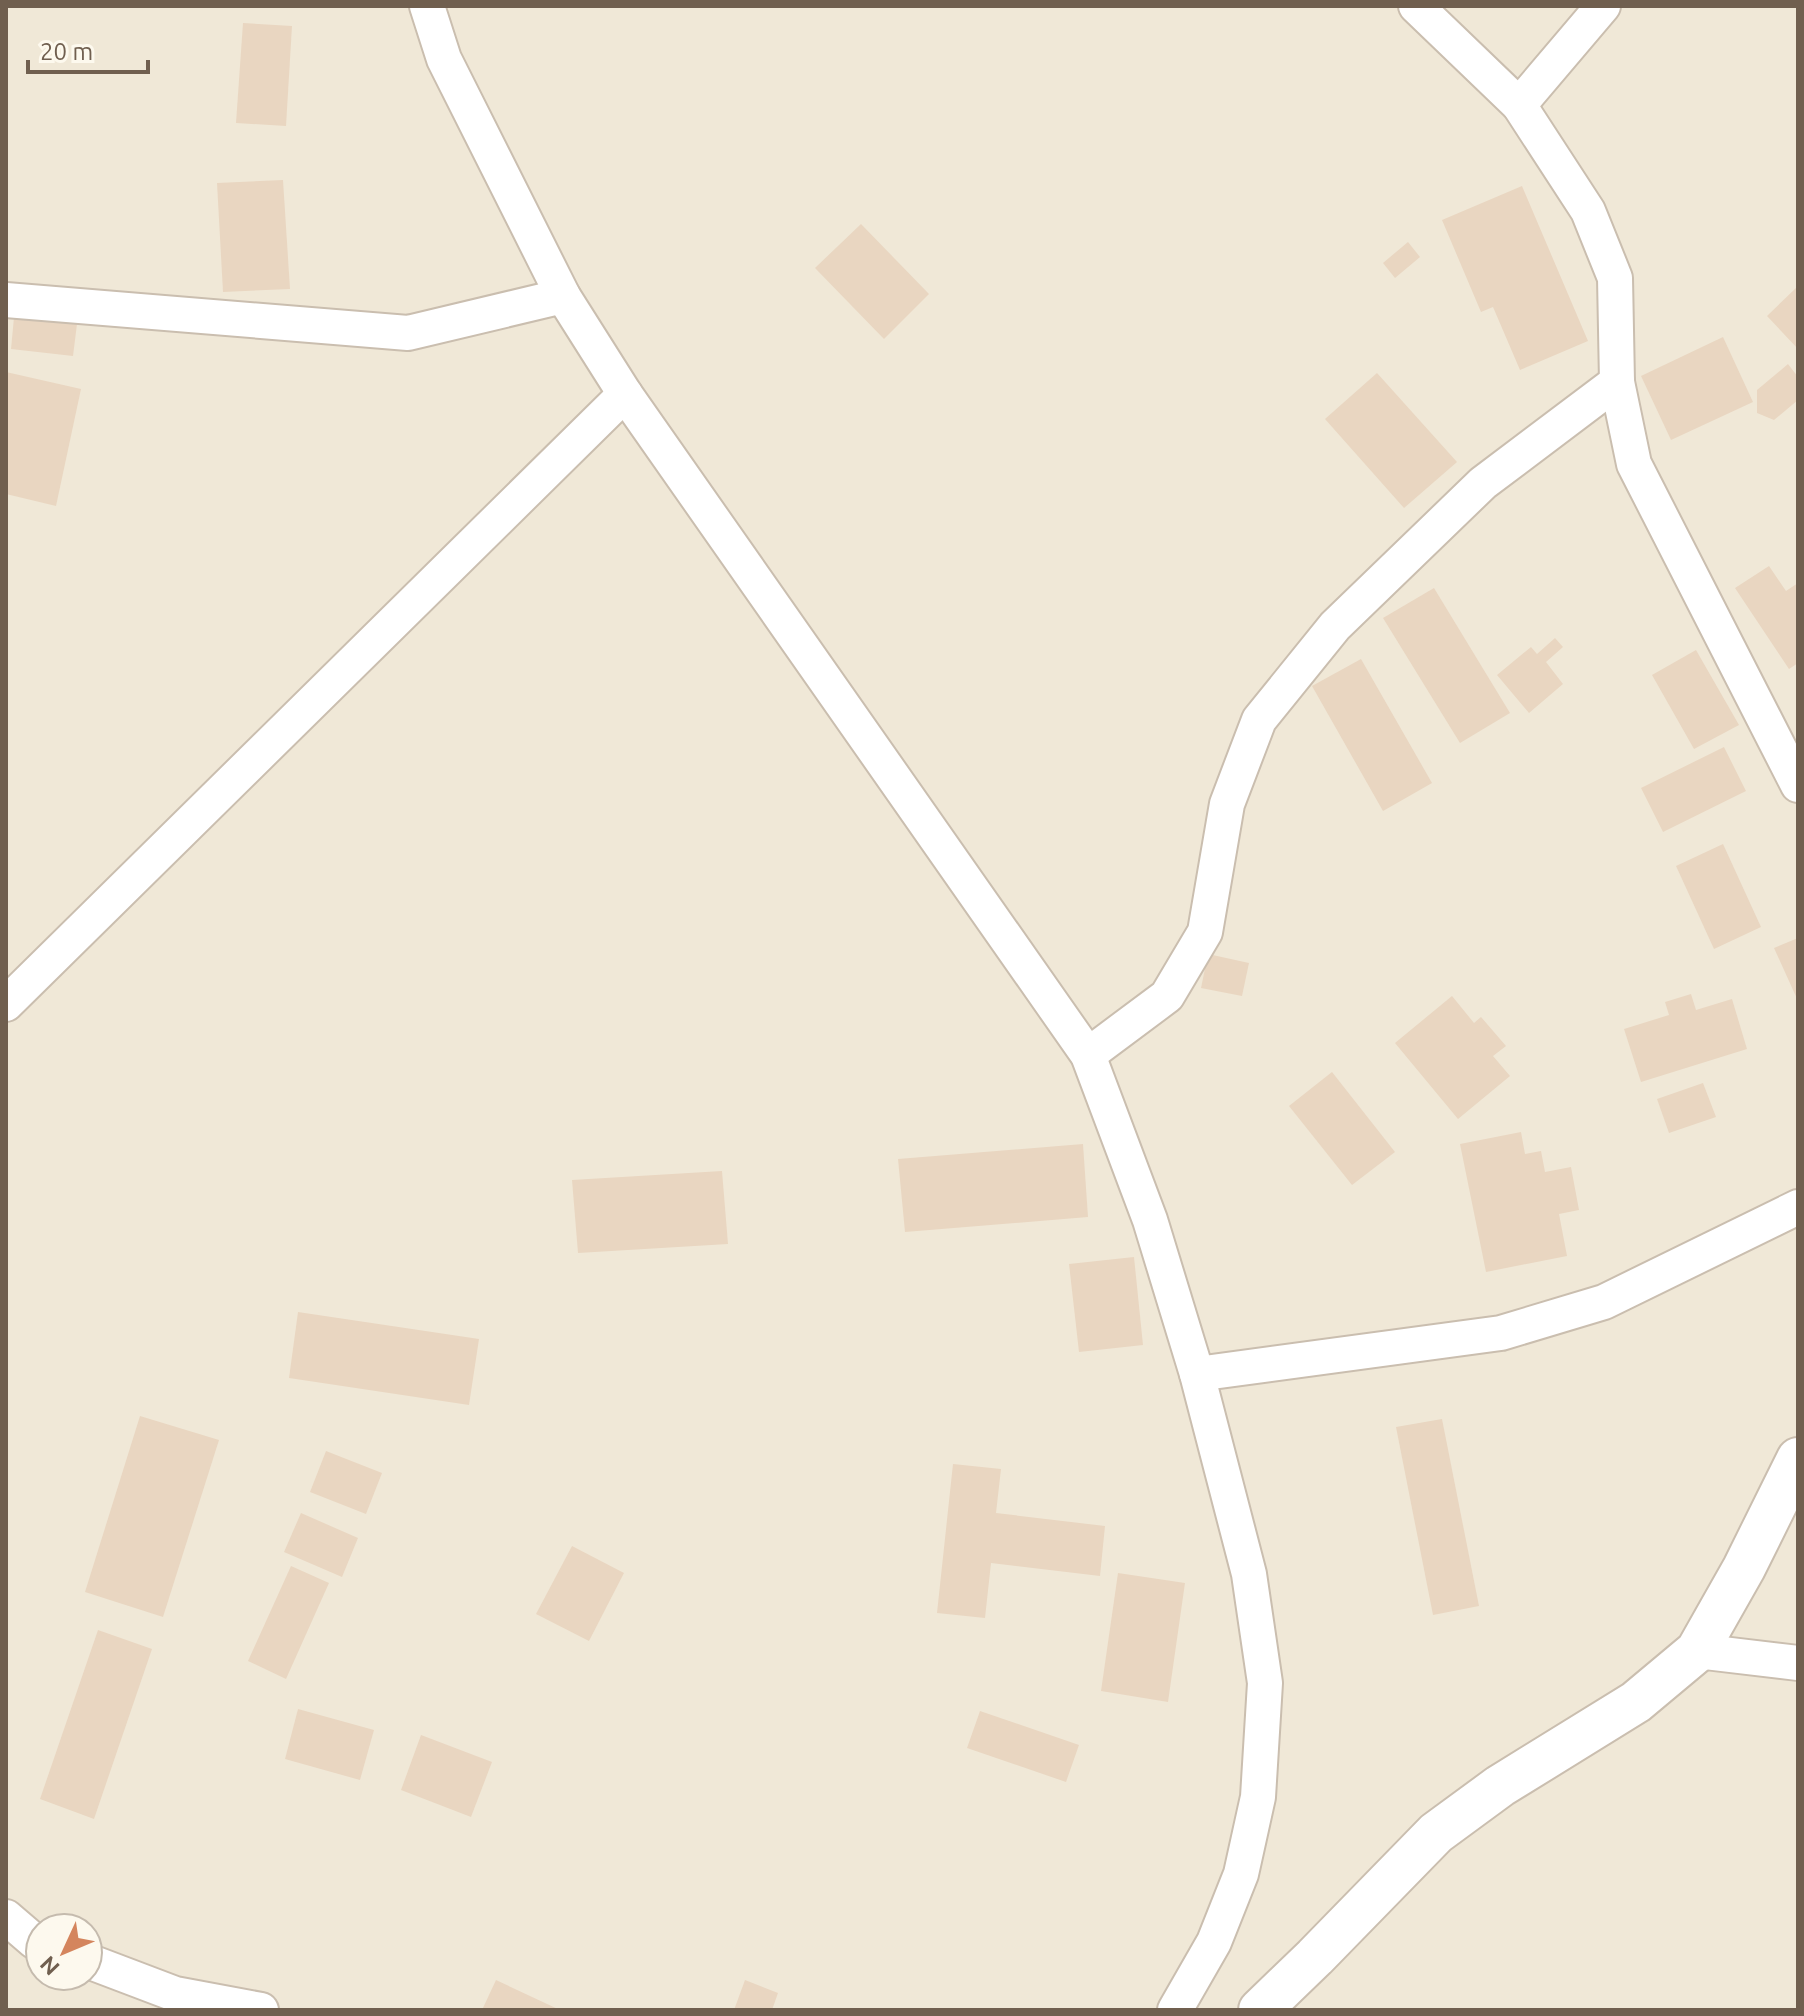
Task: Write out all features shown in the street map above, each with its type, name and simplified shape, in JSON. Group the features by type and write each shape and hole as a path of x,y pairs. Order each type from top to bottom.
{"street":[{"path":"427,6 444,59 563,296 625,394 1088,1055 1150,1220 1197,1374 1249,1574 1265,1683 1258,1797 1241,1874 1214,1942 1175,2010"},
{"path":"1416,6 1519,105 1588,211 1615,278 1617,382 1634,464 1798,785"},
{"path":"1519,105 1603,6"},
{"path":"6,300 408,333 563,296"},
{"path":"1088,1055 1167,996 1205,932 1227,804 1259,720 1335,626 1483,483 1617,382"},
{"path":"6,1004 625,394"},
{"path":"1197,1374 1501,1333 1604,1302 1798,1207"},
{"path":"1260,2010 1436,1833 1500,1786 1636,1702 1697,1651 1744,1568 1798,1459"},
{"path":"1697,1651 1798,1663"},
{"path":"6,1917 24,1932"},
{"path":"104,1967 175,1994 261,2010"}],"shaded area":[{"path":"6,6 1798,6 1798,2010 6,2010"}],"building":[{"path":"243,23 292,26 286,126 236,123"},
{"path":"283,180 290,289 223,292 217,183"},
{"path":"1522,186 1588,341 1520,370 1493,307 1481,312 1442,220"},
{"path":"861,224 929,294 884,339 815,268"},
{"path":"1408,242 1420,257 1395,278 1383,263"},
{"path":"1798,286 1798,349 1767,316"},
{"path":"14,317 77,324 73,356 11,349"},
{"path":"1723,337 1753,402 1671,440 1641,376"},
{"path":"1788,364 1798,377 1798,400 1774,420 1757,413 1757,390"},
{"path":"6,372 81,389 56,506 6,494"},
{"path":"1377,373 1457,462 1404,508 1325,419"},
{"path":"1769,566 1786,591 1798,583 1798,663 1789,669 1735,588"},
{"path":"1434,588 1510,713 1460,743 1383,618"},
{"path":"1555,638 1563,647 1546,662 1563,684 1529,713 1497,675 1531,647 1537,654"},
{"path":"1696,650 1739,725 1694,749 1652,675"},
{"path":"1361,659 1432,783 1383,811 1312,686"},
{"path":"1724,747 1746,791 1663,832 1641,788"},
{"path":"1723,844 1761,927 1714,949 1676,866"},
{"path":"1798,938 1798,1001 1774,948"},
{"path":"1208,954 1249,963 1242,996 1201,988"},
{"path":"1691,994 1696,1010 1732,999 1747,1049 1641,1082 1624,1029 1669,1015 1665,1002"},
{"path":"1452,996 1474,1023 1481,1017 1506,1046 1493,1056 1510,1076 1458,1119 1395,1043"},
{"path":"1332,1072 1395,1152 1352,1185 1289,1106"},
{"path":"1703,1083 1716,1117 1669,1133 1657,1099"},
{"path":"1521,1132 1525,1154 1541,1151 1545,1172 1571,1167 1579,1210 1559,1214 1567,1256 1486,1272 1460,1144"},
{"path":"1083,1144 1088,1217 905,1232 898,1159"},
{"path":"722,1171 728,1244 578,1253 572,1180"},
{"path":"1134,1257 1143,1345 1079,1352 1069,1264"},
{"path":"298,1312 479,1339 469,1405 289,1378"},
{"path":"140,1416 219,1440 163,1617 85,1592"},
{"path":"1442,1419 1479,1606 1433,1615 1396,1427"},
{"path":"326,1451 382,1473 366,1514 310,1492"},
{"path":"953,1464 1001,1469 996,1513 1105,1526 1100,1576 991,1563 985,1618 937,1613"},
{"path":"301,1513 358,1538 342,1577 284,1552"},
{"path":"572,1546 624,1573 589,1641 536,1614"},
{"path":"291,1566 329,1583 286,1679 248,1661"},
{"path":"1118,1573 1185,1583 1168,1702 1101,1691"},
{"path":"98,1630 152,1649 94,1819 40,1799"},
{"path":"298,1709 374,1730 360,1780 285,1759"},
{"path":"980,1711 1079,1745 1066,1782 967,1748"},
{"path":"421,1735 492,1762 471,1817 401,1790"},
{"path":"496,1980 560,2010 482,2010"},
{"path":"745,1980 778,1993 772,2010 734,2010"}]}
